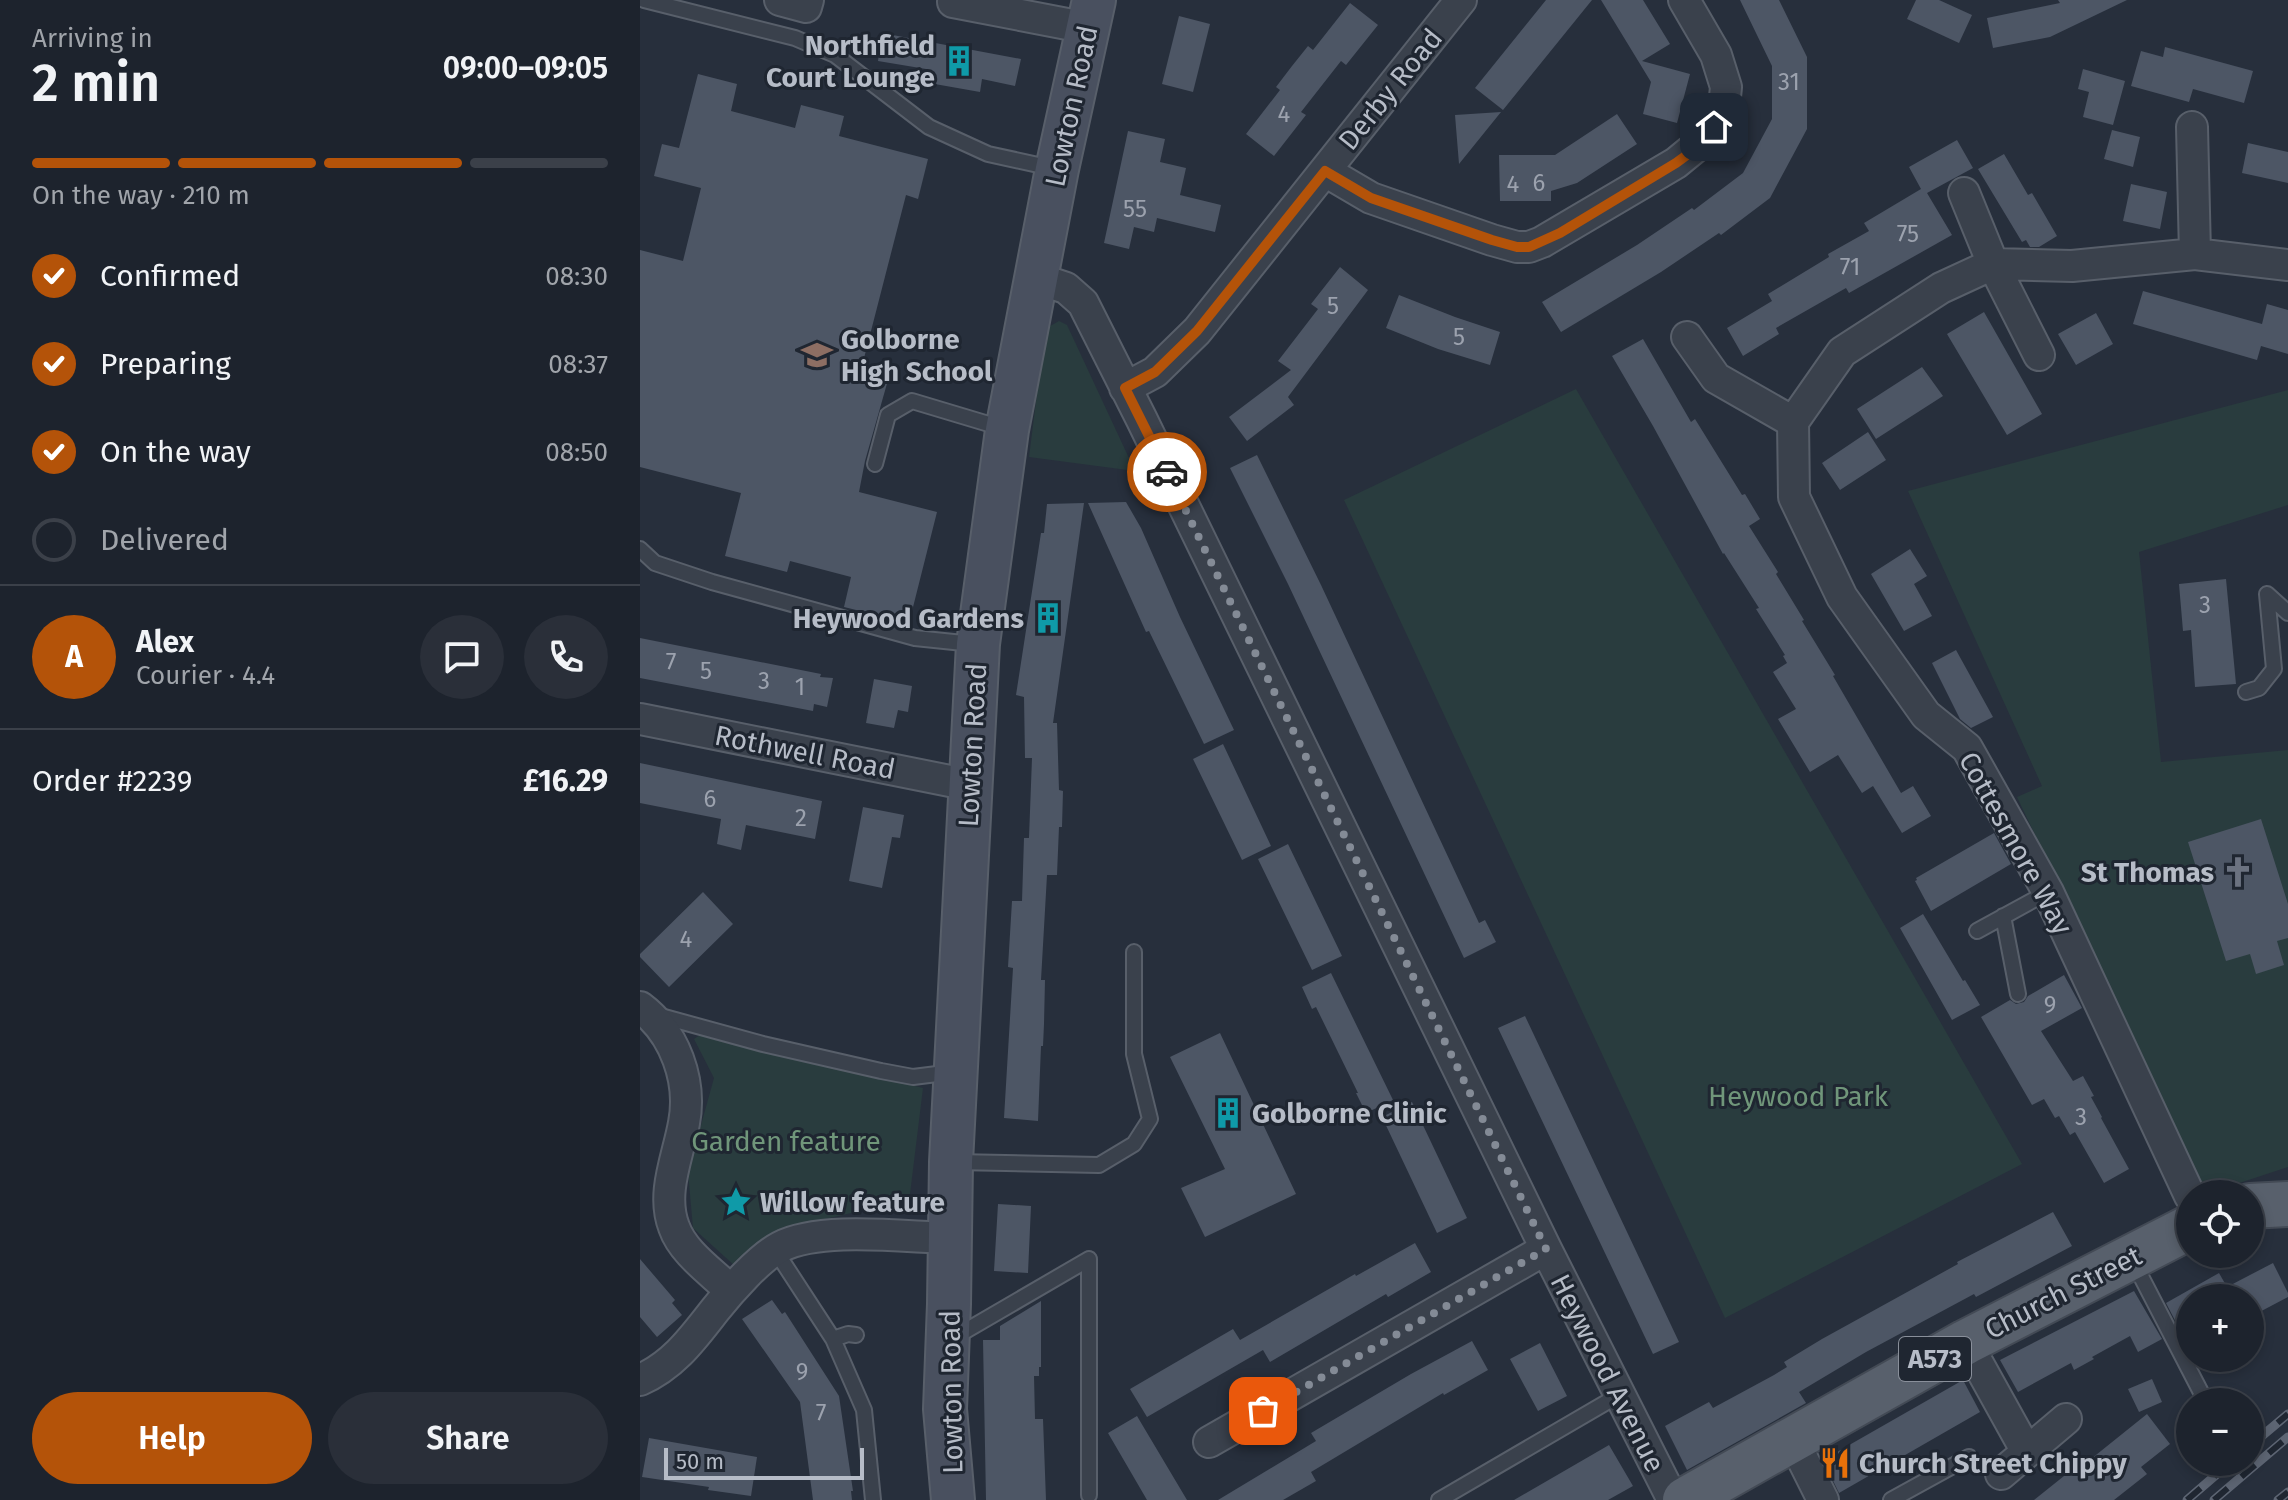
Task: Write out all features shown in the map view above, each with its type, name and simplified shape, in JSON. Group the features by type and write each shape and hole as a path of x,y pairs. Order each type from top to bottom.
{"main road":[{"name":"Lowton Road","path":"953,1500 945,1409 951,1162 978,644 1007,430 1057,169 1091,14"},
{"path":"2264,1205 2288,1204"},
{"name":"Church Street","path":"1685,1500 1966,1342 2176,1234"}],"street":[{"path":"954,0 1091,14"},
{"name":"Derby Road","path":"1125,388 1155,372 1197,331 1461,0"},
{"path":"1325,171 1371,198 1492,240 1517,247 1542,242 1676,163 1714,127 1726,87 1716,55 1684,0"},
{"path":"2192,127 2195,254"},
{"path":"1964,193 1993,264 2039,355"},
{"path":"1687,337 1716,378 1793,422 1842,352 1941,288 1993,264 2072,266 2195,254 2288,265"},
{"name":"Heywood Avenue","path":"1036,278 1066,288 1083,303 1546,1249 1673,1500"},
{"name":"Cottesmore Way","path":"1793,422 1794,497 1842,597 1926,715 1967,748 2048,892 2183,1180"},
{"name":"Rothwell Road","path":"640,719 970,785"},
{"path":"643,1009 669,1040 678,1057 683,1077 685,1120 669,1190 674,1227 683,1245 731,1291"},
{"path":"640,1380 667,1365 685,1349 731,1291 775,1250 787,1244 812,1237 840,1235 950,1238"},
{"path":"1209,1442 1546,1249"},
{"path":"1966,1342 2027,1452"},
{"path":"2001,1474 2066,1419"},
{"path":"1793,1440 1823,1500"}],"lane":[{"path":"644,0 795,38 835,55 929,127 988,154 1057,169"},
{"path":"875,464 888,415 912,401 1007,430"},
{"path":"640,549 655,563 712,582 915,638 978,644"},
{"path":"2246,692 2259,688 2274,669 2267,594 2288,613"},
{"path":"1977,931 2048,892"},
{"path":"2003,916 2018,994"},
{"path":"951,1162 1099,1165 1134,1144 1150,1119 1134,1054 1134,952"},
{"path":"643,1009 763,1044 881,1071 913,1077 957,1071"},
{"path":"775,1250 833,1339 864,1410 873,1500"},
{"path":"2131,1257 2199,1388"},
{"path":"948,1342 1089,1259 1089,1495"},
{"path":"833,1339 856,1335"},
{"path":"1439,1500 1619,1395"},
{"path":"1891,1500 1969,1457"}],"green space":[{"path":"1059,321 1067,325 1135,471 1029,457 1045,329"},
{"name":"Heywood Park","path":"1576,389 2022,1164 1725,1318 1344,500"},
{"path":"2288,390 2288,505 2139,552 2161,762 2288,750 2288,1167 2249,1180 2199,1180 2017,797 2042,786 1908,491"},
{"name":"Garden feature","path":"703,1033 923,1088 910,1194 881,1206 783,1229 735,1266 693,1228 688,1172 714,1078 694,1039"}],"building":[{"path":"1546,0 1592,0 1503,110 1475,88"},
{"path":"1601,0 1643,0 1670,44 1642,61 1690,74 1677,123 1643,114 1651,82"},
{"path":"1740,0 1779,0 1807,57 1807,129 1770,198 1721,235 1719,233 1561,332 1542,302 1692,208 1694,210 1743,173 1772,119 1772,66"},
{"path":"1916,0 1939,0 1972,15 1959,43 1907,19"},
{"path":"2058,0 2127,0 2050,37 1993,48 1987,18 2060,3"},
{"path":"1350,3 1378,25 1346,65 1341,61 1301,112 1306,115 1274,156 1246,134 1280,90 1276,87 1292,66 1308,46 1313,50"},
{"path":"1179,16 1210,24 1193,92 1162,84"},
{"path":"882,33 1021,59 1015,86 982,79 980,92 929,83 932,70 878,61"},
{"path":"2165,47 2253,71 2244,103 2193,89 2189,102 2131,86 2141,51 2163,57"},
{"path":"2083,69 2125,81 2113,125 2083,117 2089,92 2078,89"},
{"path":"698,74 737,84 731,111 795,128 801,105 844,116 839,136 928,159 918,199 906,195 862,366 890,373 859,492 937,512 909,623 844,607 851,577 790,561 787,572 725,556 741,493 640,467 640,250 683,261 701,188 654,176 662,144 679,148"},
{"path":"1501,112 1459,164 1455,115"},
{"path":"1617,114 1637,144 1577,183 1551,191 1551,201 1500,201 1499,155 1555,155"},
{"path":"2112,130 2140,137 2133,167 2104,159"},
{"path":"1128,131 1165,139 1160,162 1186,168 1180,195 1221,205 1215,232 1157,218 1154,232 1134,227 1129,249 1104,243"},
{"path":"1957,140 1973,168 1927,193 1952,235 1849,293 1846,288 1776,328 1779,334 1743,356 1727,328 1772,301 1768,294 1869,231 1864,223 1921,189 1909,167"},
{"path":"2248,143 2288,152 2288,183 2242,173"},
{"path":"2004,154 2057,236 2039,247 2030,247 2026,240 2022,242 1978,169"},
{"path":"2131,184 2167,192 2160,229 2123,221"},
{"path":"1340,267 1368,290 1288,397 1294,405 1247,441 1229,417 1291,370 1278,361 1318,309 1311,304"},
{"path":"2143,291 2262,324 2267,304 2288,310 2288,354 2261,346 2257,360 2133,324"},
{"path":"1399,295 1500,332 1490,365 1386,328"},
{"path":"1984,312 2042,414 2007,435 1947,334"},
{"path":"2096,313 2113,344 2076,365 2058,334"},
{"path":"1643,339 1691,422 1695,419 1760,519 1749,526 1778,572 1776,574 1802,621 1901,793 1913,786 1931,816 1902,833 1873,786 1862,793 1838,755 1810,772 1778,719 1796,709 1773,672 1787,663 1785,655 1756,609 1759,608 1723,554 1612,356"},
{"path":"1922,367 1943,396 1876,439 1857,409"},
{"path":"1868,432 1886,460 1840,490 1822,463"},
{"path":"1257,455 1479,923 1485,920 1496,942 1464,958 1230,468"},
{"path":"1126,502 1141,528 1234,730 1204,744 1149,631 1146,632 1088,503"},
{"path":"1084,503 1053,723 1057,723 1059,790 1063,791 1062,827 1059,827 1057,875 1047,875 1041,980 1045,980 1044,1024 1038,1121 1004,1118 1013,968 1008,967 1012,901 1022,901 1024,838 1029,838 1032,758 1025,758 1024,697 1016,695 1047,504"},
{"path":"1910,549 1927,576 1914,584 1932,616 1904,631 1871,574"},
{"path":"2226,579 2236,684 2195,687 2191,630 2183,631 2179,584"},
{"path":"640,638 833,678 827,707 814,704 813,711 640,678"},
{"path":"1956,650 1993,717 1971,728 1960,719 1932,663"},
{"path":"874,679 912,686 908,712 898,710 894,728 866,723"},
{"path":"1223,744 1271,846 1242,860 1193,759"},
{"path":"640,763 822,801 815,839 746,825 741,850 717,844 721,819 640,803"},
{"path":"863,807 904,815 900,838 892,837 882,888 849,881"},
{"name":"St Thomas","path":"2261,819 2288,904 2288,938 2277,941 2284,965 2256,974 2250,954 2226,961 2188,842"},
{"path":"1994,833 2011,864 1931,911 1916,878"},
{"path":"1288,844 1342,956 1312,970 1258,859"},
{"path":"703,892 733,924 669,987 640,954"},
{"path":"1923,914 1980,1005 1952,1020 1900,928"},
{"path":"1331,973 1393,1100 1366,1113 1316,1007 1312,1009 1302,987"},
{"path":"2064,975 2082,1008 2041,1031 2073,1081 2083,1076 2101,1118 2129,1169 2104,1183 2075,1132 2070,1135 2044,1099 2032,1105 1981,1017 2010,1000 2016,1004 2024,1002 2028,996"},
{"path":"1525,1016 1679,1342 1653,1354 1498,1028"},
{"name":"Golborne Clinic","path":"1220,1033 1296,1194 1205,1237 1181,1188 1225,1169 1170,1057"},
{"path":"1412,1102 1467,1218 1437,1233 1382,1117"},
{"path":"998,1204 1031,1206 1028,1273 994,1271"},
{"path":"2053,1212 2072,1246 1866,1352 1799,1392 1806,1403 1687,1470 1665,1426 1709,1402 1713,1408 1774,1375 1787,1367 1784,1362 1822,1339 1957,1262"},
{"path":"1415,1243 1431,1272 1388,1297 1386,1294 1270,1362 1263,1350 1147,1417 1130,1389 1233,1329 1240,1340"},
{"path":"640,1259 675,1300 672,1303 682,1315 657,1337 640,1317"},
{"path":"2273,1263 2288,1297 2264,1310 2264,1284 2233,1284"},
{"path":"2219,1273 2225,1284 2200,1284"},
{"path":"2134,1291 2162,1339 2138,1352 2130,1336 2074,1370 2071,1363 2018,1392 2000,1360"},
{"path":"2176,1297 2176,1322 2166,1303"},
{"path":"772,1300 782,1314 785,1312 839,1396 852,1500 813,1500 800,1402 742,1319"},
{"path":"1041,1301 1041,1367 1039,1376 1034,1376 1035,1419 1043,1419 1046,1500 986,1500 983,1340 1000,1340 1000,1326"},
{"path":"1472,1341 1488,1370 1443,1393 1311,1472 1316,1481 1283,1500 1218,1500 1316,1441 1311,1433"},
{"path":"1540,1343 1567,1396 1538,1411 1510,1359"},
{"path":"2152,1379 2162,1402 2139,1412 2128,1389"},
{"path":"1963,1380 1980,1412 1839,1493 1823,1460"},
{"path":"2147,1414 2170,1444 2141,1467 2147,1474 2114,1500 2034,1500 2084,1460 2086,1463"},
{"path":"1137,1416 1187,1500 1147,1500 1108,1433"},
{"path":"649,1438 757,1457 751,1496 642,1477"},
{"path":"1609,1445 1633,1486 1608,1500 1514,1500"}],"railway":[{"path":"2264,1434 2288,1414"},
{"path":"2214,1500 2288,1437"},
{"path":"2187,1500 2215,1476"},
{"path":"2278,1500 2288,1492"}],"way so far":[{"path":"1167,472 1546,1249 1263,1411"}],"place":[{"name":"Northfield Court Lounge","path":"959,61"},
{"name":"Golborne High School","path":"817,355"},
{"name":"Heywood Gardens","path":"1048,618"},
{"name":"St Thomas","path":"2238,872"},
{"name":"Golborne Clinic","path":"1228,1113"},
{"name":"Willow feature","path":"736,1202"},
{"name":"Church Street Chippy","path":"1835,1463"}],"route":[{"path":"1167,472 1125,388 1155,372 1197,331 1325,171 1371,198 1492,240 1529,247 1560,233 1676,163 1704,140 1714,127"}]}
